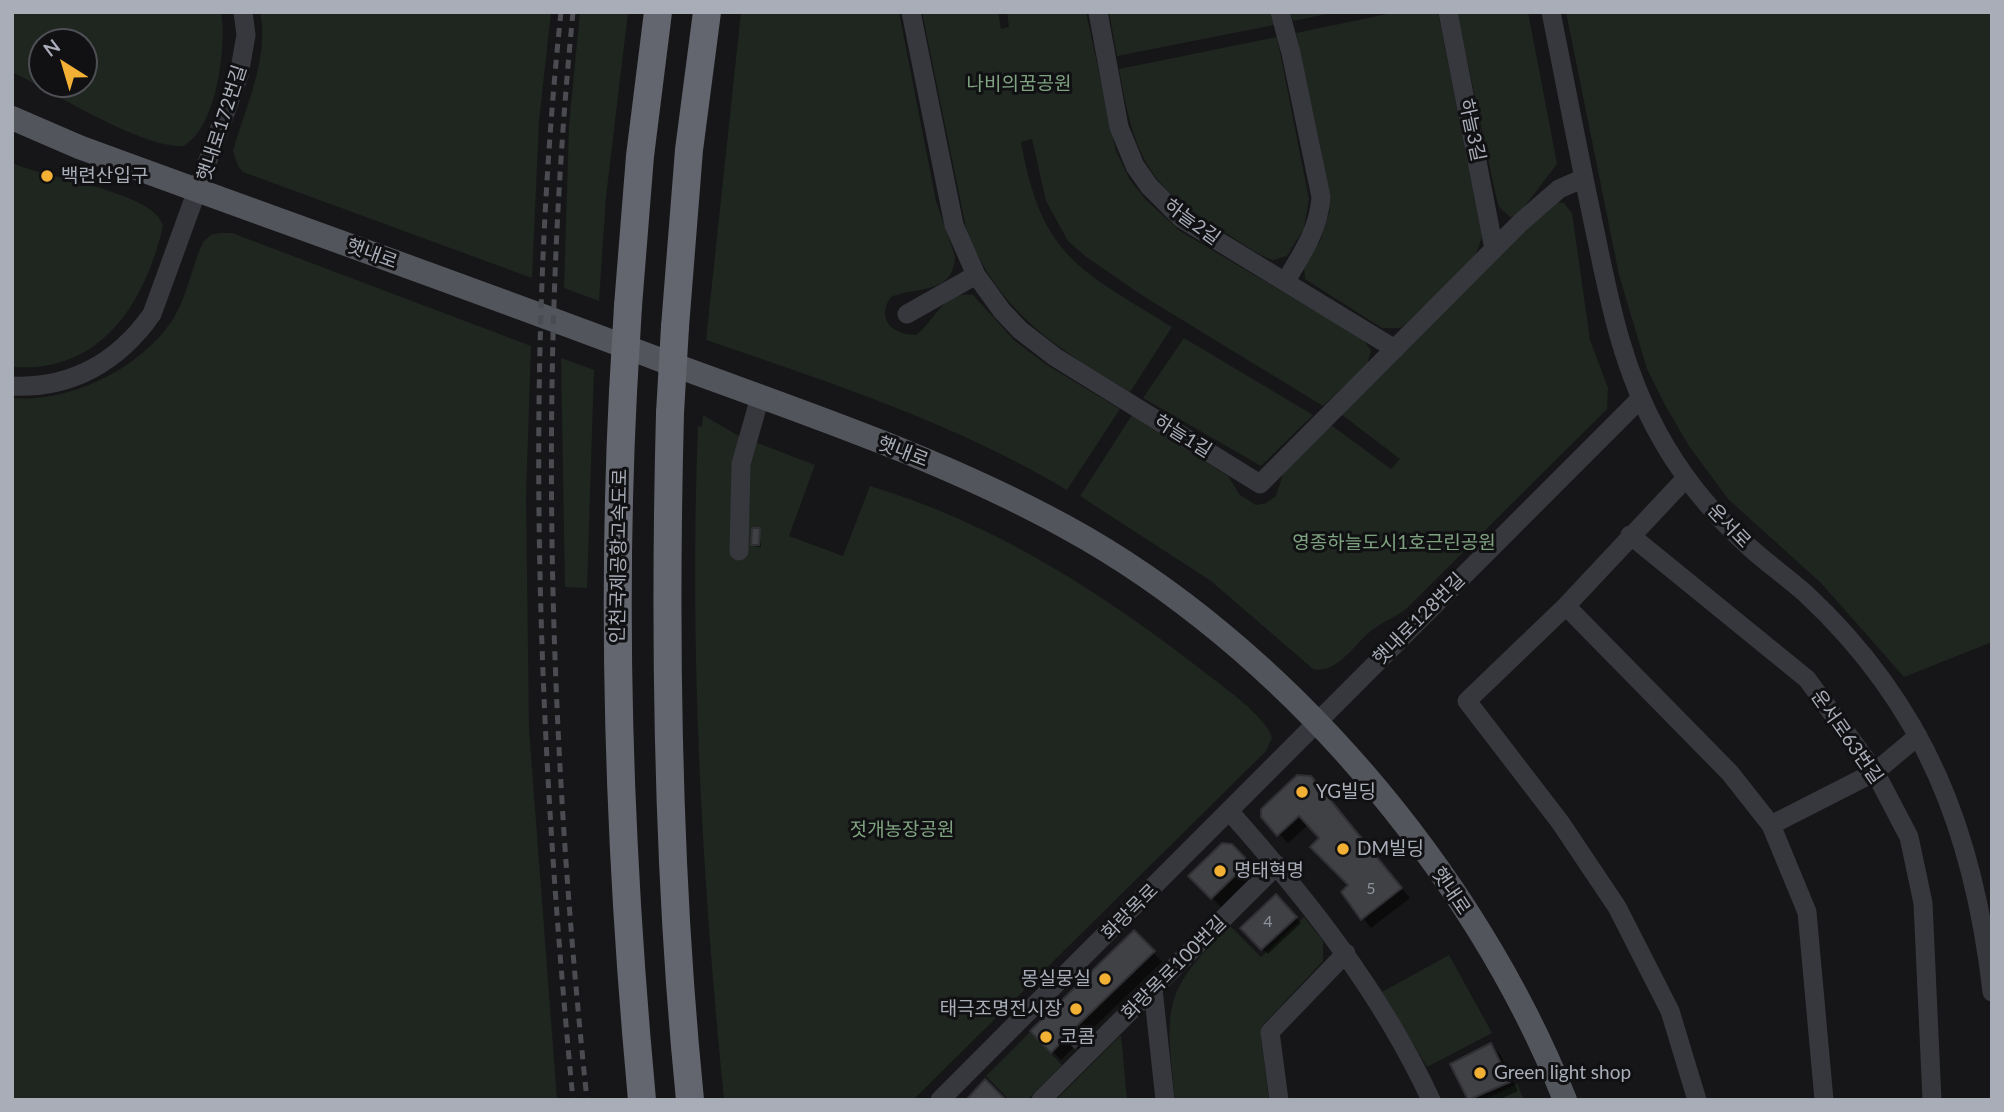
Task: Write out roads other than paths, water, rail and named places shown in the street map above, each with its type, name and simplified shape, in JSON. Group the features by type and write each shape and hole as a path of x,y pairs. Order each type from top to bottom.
{"highway":[{"name":"인천국제공항고속도로","path":"642,1100 627,912 618,705 619,471 640,156 658,12"},
{"path":"690,1100 676,946 670,821 666,605 670,413 675,327 689,150 706,12"}],"main road":[{"name":"햇내로","path":"12,118 199,191 760,397 944,468 1069,528 1127,565 1211,625 1283,687 1317,722 1376,791 1446,882 1510,986 1564,1100"}],"street":[{"name":"햇내로172번길","path":"12,386 48,384 73,379 115,355 136,336 152,314 199,191 244,57 246,35 243,12"},
{"name":"하늘1길","path":"911,12 944,187 954,225 976,275 1002,311 1037,344 1260,484 1542,202 1584,178"},
{"name":"하늘2길","path":"1098,12 1119,127 1135,166 1149,186 1182,219 1395,349"},
{"path":"1279,12 1291,53 1321,197 1320,215 1312,235 1285,282"},
{"name":"하늘3길","path":"1448,12 1494,249"},
{"name":"운서로","path":"1550,12 1616,329 1641,398 1685,478 1747,546 1832,620 1866,659 1918,736 1951,803 1966,847 1982,917 1992,992"},
{"path":"907,314 976,275"},
{"path":"739,551 741,464 760,397"},
{"name":"햇내로128번길","path":"1317,722 1641,398"},
{"path":"1685,478 1566,606 1467,701 1560,822 1617,907 1670,1011 1697,1100"},
{"name":"운서로63번길","path":"1630,535 1807,679 1875,772 1909,837 1923,903 1932,1100"},
{"path":"1566,606 1730,773 1772,825 1807,912 1824,1100"},
{"name":"화랑목로","path":"940,1100 1317,722"},
{"path":"1772,825 1875,772 1918,736"},
{"path":"1230,812 1277,865 1346,953 1402,1044 1431,1100"},
{"name":"화랑목로100번길","path":"1041,1100 1277,865"},
{"path":"1279,1100 1270,1032 1346,953"},
{"path":"1153,989 1165,1100"}],"railway":[{"path":"561,12 549,148 542,284 540,556 551,828 573,1100"},
{"path":"573,12 555,284 552,556 564,828 587,1100"}],"place":[{"name":"백련산입구","path":"47,176"},
{"name":"YG빌딩","path":"1302,792"},
{"name":"DM빌딩","path":"1343,849"},
{"name":"명태혁명","path":"1220,871"},
{"name":"몽실뭉실","path":"1105,979"},
{"name":"태극조명전시장","path":"1076,1009"},
{"name":"코콤","path":"1046,1037"},
{"name":"Green light shop","path":"1480,1073"}],"park label":[{"name":"나비의꿈공원","path":"1019,84"},
{"name":"영종하늘도시1호근린공원","path":"1394,543"},
{"name":"젓개농장공원","path":"902,830"}]}
